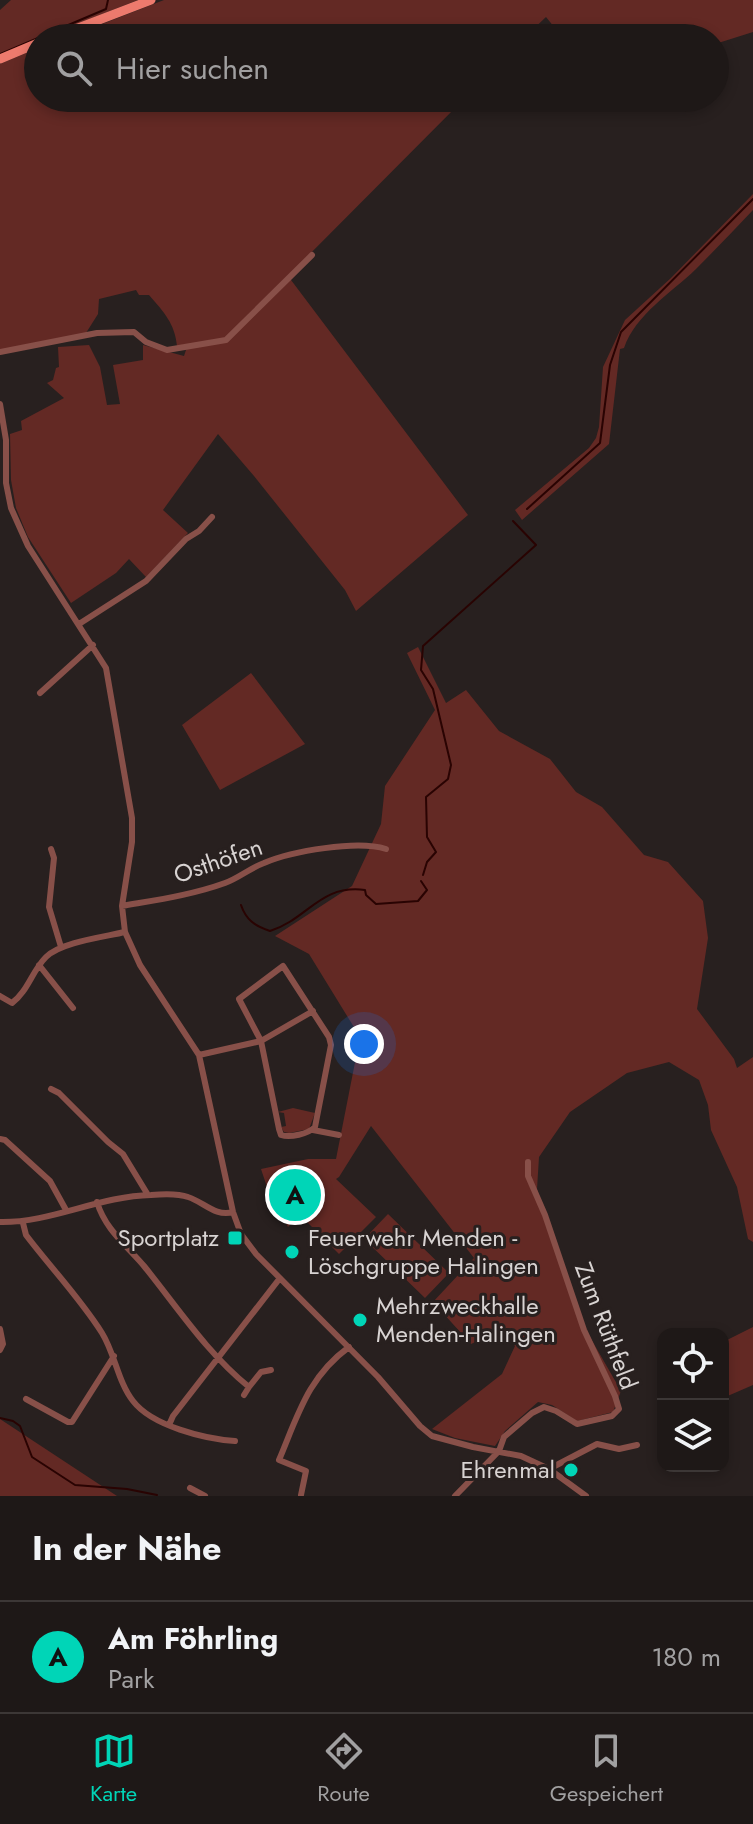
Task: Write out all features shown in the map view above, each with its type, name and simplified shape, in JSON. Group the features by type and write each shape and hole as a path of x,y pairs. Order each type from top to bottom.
{"main road":[{"path":"88,24 151,0"},
{"path":"0,59 24,49"}],"street":[{"path":"0,352 97,333 134,332 146,342 167,350 221,342 312,255"},
{"path":"0,404 11,508 28,546 106,668 132,818 132,842 122,906 125,932 140,965 199,1055 233,1212 241,1234 248,1245 432,1436 521,1456 549,1469 586,1496"},
{"path":"79,624 146,581 212,517"},
{"path":"40,693 93,645"},
{"name":"Osthöfen","path":"122,906 188,894 227,882 265,862 325,848 354,846 386,849"},
{"path":"51,849 54,858 49,907 61,947"},
{"path":"0,996 12,1003 19,998 46,956 61,947 125,932"},
{"path":"39,965 73,1008"},
{"path":"313,1130 331,1045 289,972 281,966 239,999 261,1041 281,1135 286,1137 313,1130 339,1135"},
{"path":"199,1055 261,1041 313,1011"},
{"path":"51,1089 75,1107 123,1154 148,1195"},
{"path":"0,1139 5,1140 50,1181 66,1210"},
{"name":"Zum Rüthfeld","path":"499,1451 504,1437 544,1407 577,1424 612,1416 619,1409 584,1330 545,1215 528,1176 528,1162"},
{"path":"0,1222 23,1223 97,1202 148,1195 187,1196 218,1212 233,1212"},
{"path":"97,1202 112,1231 144,1266 195,1334 249,1387"},
{"path":"23,1223 26,1235 102,1333 133,1401 169,1425 219,1440 235,1441"},
{"path":"169,1425 280,1278"},
{"path":"0,1329 3,1344 0,1350"},
{"path":"301,1495 306,1471 279,1460 309,1388 326,1366 349,1347"},
{"path":"26,1399 72,1422 114,1356"},
{"path":"244,1395 261,1372 271,1370"},
{"path":"549,1469 597,1444 619,1449 637,1445"},
{"path":"455,1496 499,1451"},
{"path":"190,1488 205,1496"}],"shaded area":[{"path":"11,0 138,0 77,24 24,24 24,45 0,54 0,10"},
{"path":"164,0 753,0 753,32 729,40 729,24 552,24 546,17 539,24 102,24"},
{"path":"24,54 24,112 451,112 288,276 468,515 356,611 345,590 218,434 163,510 188,533 146,577 129,559 116,573 71,603 28,537 16,508 11,480 10,434 22,430 21,421 64,398 47,383 53,380 59,367 58,347 89,345 100,367 107,405 120,404 113,365 143,360 143,345 184,356 188,344 177,346 174,331 164,313 149,295 139,295 136,290 99,299 98,314 86,333 0,351 0,64"},
{"path":"753,194 753,210 696,269 645,315 624,348 620,349 609,444 522,520 515,510 589,448 596,438 603,367 625,320"},
{"path":"418,647 446,703 466,690 499,731 550,759 576,792 602,807 644,855 668,862 703,901 708,938 697,1009 734,1059 737,1068 753,1057 753,1242 748,1239 737,1187 711,1130 708,1105 699,1080 669,1062 627,1073 570,1112 539,1157 537,1189 575,1311 621,1391 613,1412 577,1421 552,1405 538,1402 505,1431 495,1446 455,1438 432,1429 502,1374 515,1346 503,1329 471,1344 433,1302 474,1258 371,1126 336,1179 376,1217 339,1254 300,1215 288,1227 269,1193 261,1169 308,1159 336,1159 360,1037 309,954 275,936 352,886 381,824 385,786 435,710 407,653"},
{"path":"251,673 305,744 220,790 182,725"},
{"path":"293,1108 315,1113 309,1129 284,1132 281,1127 286,1126 284,1113 278,1112"},
{"path":"388,1214 449,1273 425,1298 364,1239"},
{"path":"753,1327 753,1385 729,1395 729,1339"},
{"path":"0,1419 117,1496 0,1496"}],"waterway":[{"path":"71,24 106,9 108,0"},
{"path":"0,54 24,44"},
{"path":"527,509 600,443 610,365 621,332 753,199"},
{"path":"423,875 427,862 436,852 427,837 426,797 448,779 451,765 433,689 421,670 423,646 536,545 513,521"},
{"path":"241,905 252,922 270,931 337,892 365,890 376,904 418,901 427,890 421,881"},
{"path":"0,1418 20,1426 32,1457 75,1485 157,1495"}],"place":[{"name":"Am Föhrling","path":"295,1195"},
{"name":"Sportplatz","path":"235,1238"},
{"name":"Feuerwehr Menden - Löschgruppe Halingen","path":"292,1252"},
{"name":"Mehrzweckhalle Menden-Halingen","path":"360,1320"},
{"name":"Ehrenmal","path":"571,1470"}]}
